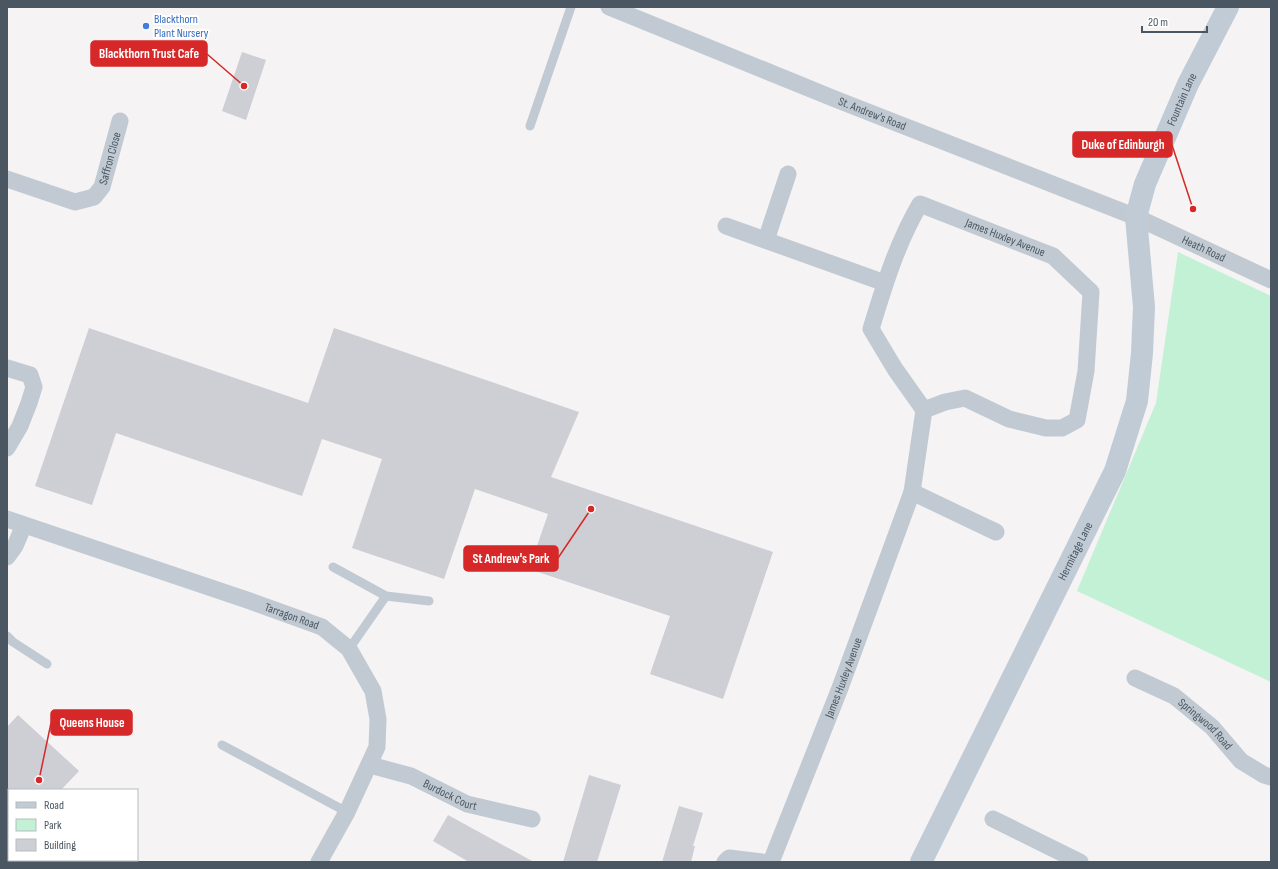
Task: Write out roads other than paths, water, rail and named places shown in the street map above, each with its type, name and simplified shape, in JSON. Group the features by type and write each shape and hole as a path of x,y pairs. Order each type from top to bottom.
{"main road":[{"name":"Fountain Lane","path":"1136,217 1145,184 1188,84 1228,7"},
{"name":"Hermitage Lane","path":"921,862 1115,471 1128,435 1137,401 1143,345 1144,307 1136,217"}],"street":[{"name":"St. Andrew's Road","path":"610,7 828,96 1136,217"},
{"name":"Saffron Close","path":"7,179 75,202 94,197 102,187 120,121"},
{"path":"766,240 788,174"},
{"name":"James Huxley Avenue","path":"771,862 840,688 912,492 924,410 895,369 872,329 885,283 906,228 920,204 1053,256 1091,292 1086,371 1077,420 1062,428 1046,428 1009,419 965,398 924,410"},
{"name":"Heath Road","path":"1136,217 1271,280"},
{"path":"726,226 885,283"},
{"path":"7,368 30,376 34,387 20,426 7,448"},
{"path":"912,492 996,532"},
{"name":"Tarragon Road","path":"7,519 250,601 322,627 349,649 373,691 378,719 377,747 347,812 319,862"},
{"path":"7,557 15,546 24,525"},
{"name":"Springwood Road","path":"1135,678 1174,696 1212,727 1241,761 1264,775 1271,777"},
{"name":"Burdock Court","path":"370,764 411,776 467,804 532,818"},
{"path":"992,819 1080,862"},
{"path":"725,862 729,858 762,862"}],"lane":[{"path":"530,126 571,7"},
{"path":"333,567 386,596 429,601"},
{"path":"349,649 386,596"},
{"path":"7,636 13,642 47,664"},
{"path":"222,746 347,812"}],"place":[{"name":"Blackthorn Plant Nursery","path":"146,26"},
{"name":"Blackthorn Trust Cafe","path":"244,86"},
{"name":"Duke of Edinburgh","path":"1193,209"},
{"name":"St Andrew's Park","path":"591,509"},
{"name":"Queens House","path":"39,780"}]}
